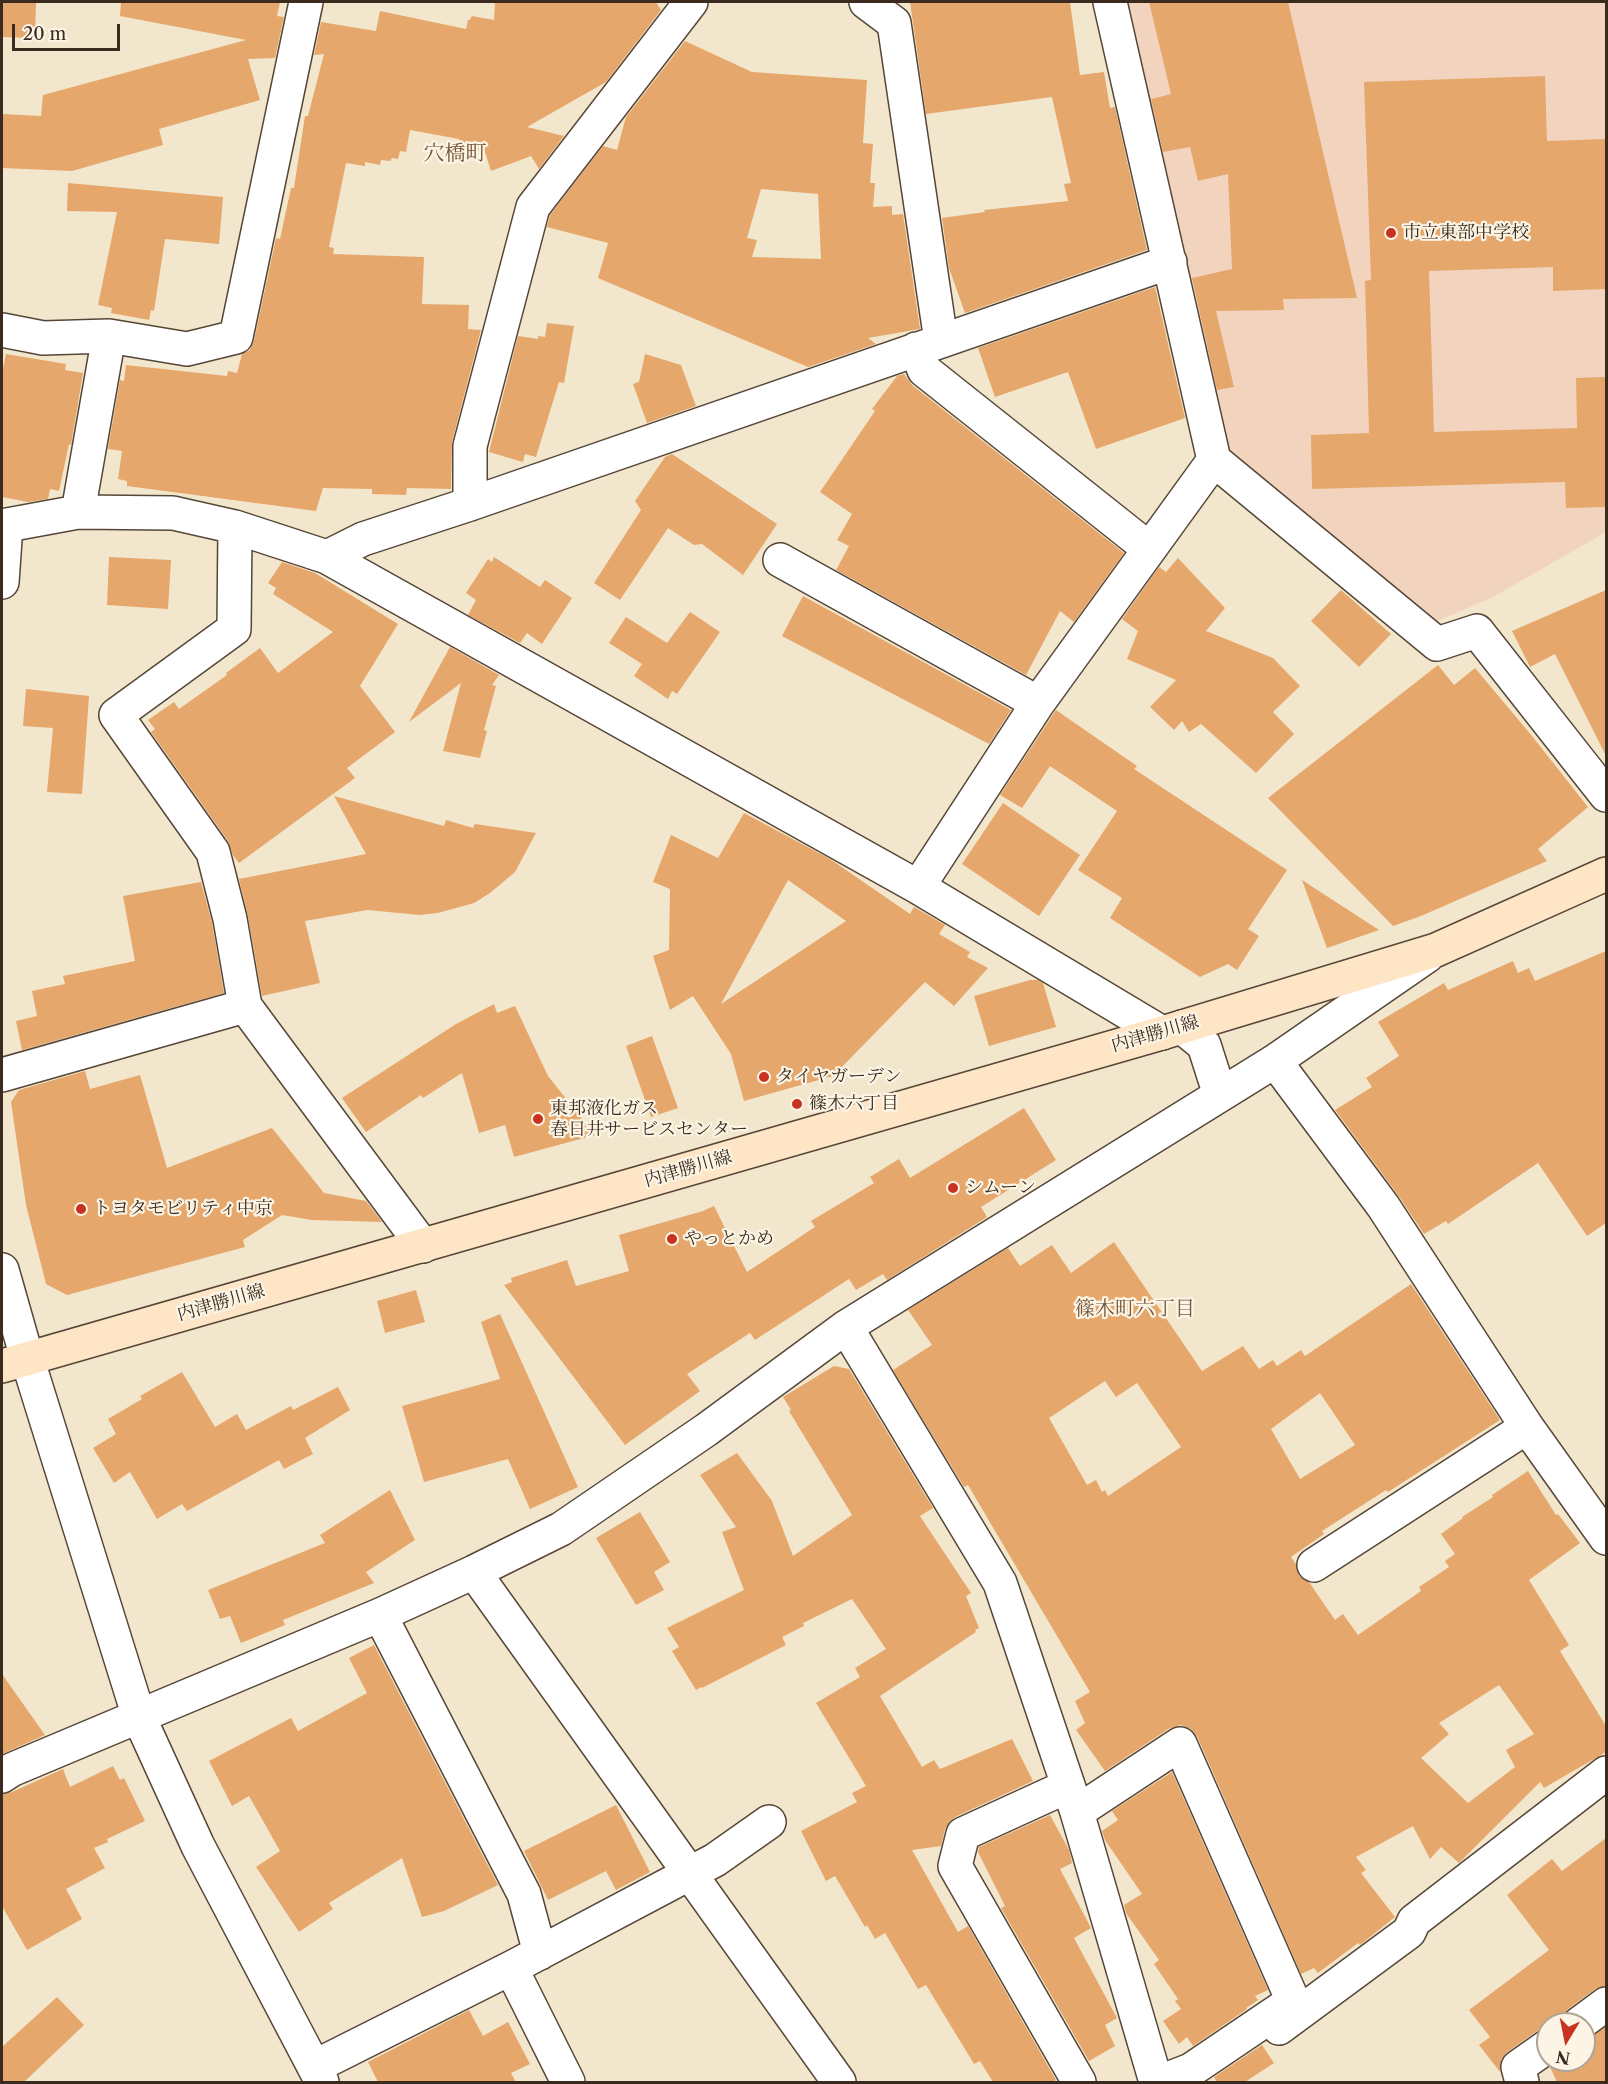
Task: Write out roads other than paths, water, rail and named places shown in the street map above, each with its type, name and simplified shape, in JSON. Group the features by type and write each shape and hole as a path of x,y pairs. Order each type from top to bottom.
{"main road":[{"name":"内津勝川線","path":"14,1362 1172,1030 1436,950 1606,874"}],"street":[{"path":"2,330 43,338 110,336 187,349 236,337 306,2"},
{"path":"470,504 470,446 533,207 691,2"},
{"path":"866,2 894,22 928,345 924,370 1148,548"},
{"path":"1110,2 1214,460 1437,644 1477,631 1606,795"},
{"path":"327,557 363,540 1170,262"},
{"path":"78,512 110,336"},
{"path":"918,887 1038,703 1148,548 1214,460"},
{"path":"2,582 4,525 78,512 173,513 235,527 327,557 1172,1030 1204,1045 1220,1095"},
{"path":"235,527 234,629 116,715 213,852 230,919 245,1006 423,1246"},
{"path":"780,560 1038,703"},
{"path":"2,1776 380,1615 561,1529 706,1430 846,1327 1275,1061 1436,950"},
{"path":"2,1075 245,1006"},
{"path":"1275,1061 1383,1206 1527,1427 1606,1538"},
{"path":"2,1270 14,1362 140,1716 198,1846 318,2075 511,1968 715,1860 769,1822"},
{"path":"846,1327 1000,1583 1072,1799 1158,2082 1191,2070 1293,2001 1180,1744 1072,1799 963,1834 955,1866 1079,2082"},
{"path":"1314,1565 1527,1427"},
{"path":"474,1572 839,2082"},
{"path":"380,1615 524,1894 540,1953"},
{"path":"1205,2082 1409,1932 1414,1921 1606,1773"},
{"path":"511,1968 568,2082"},
{"path":"1522,2082 1518,2067 1536,2054"}],"place":[{"name":"市立東部中学校","path":"1391,233"},
{"name":"タイヤガーデン","path":"764,1077"},
{"name":"篠木六丁目","path":"797,1104"},
{"name":"東邦液化ガス 春日井サービスセンター","path":"538,1119"},
{"name":"シムーン","path":"953,1188"},
{"name":"トヨタモビリティ中京","path":"81,1209"},
{"name":"やっとかめ","path":"672,1239"}],"district":[{"name":"穴橋町","path":"455,154"},
{"name":"篠木町六丁目","path":"1135,1309"}]}
